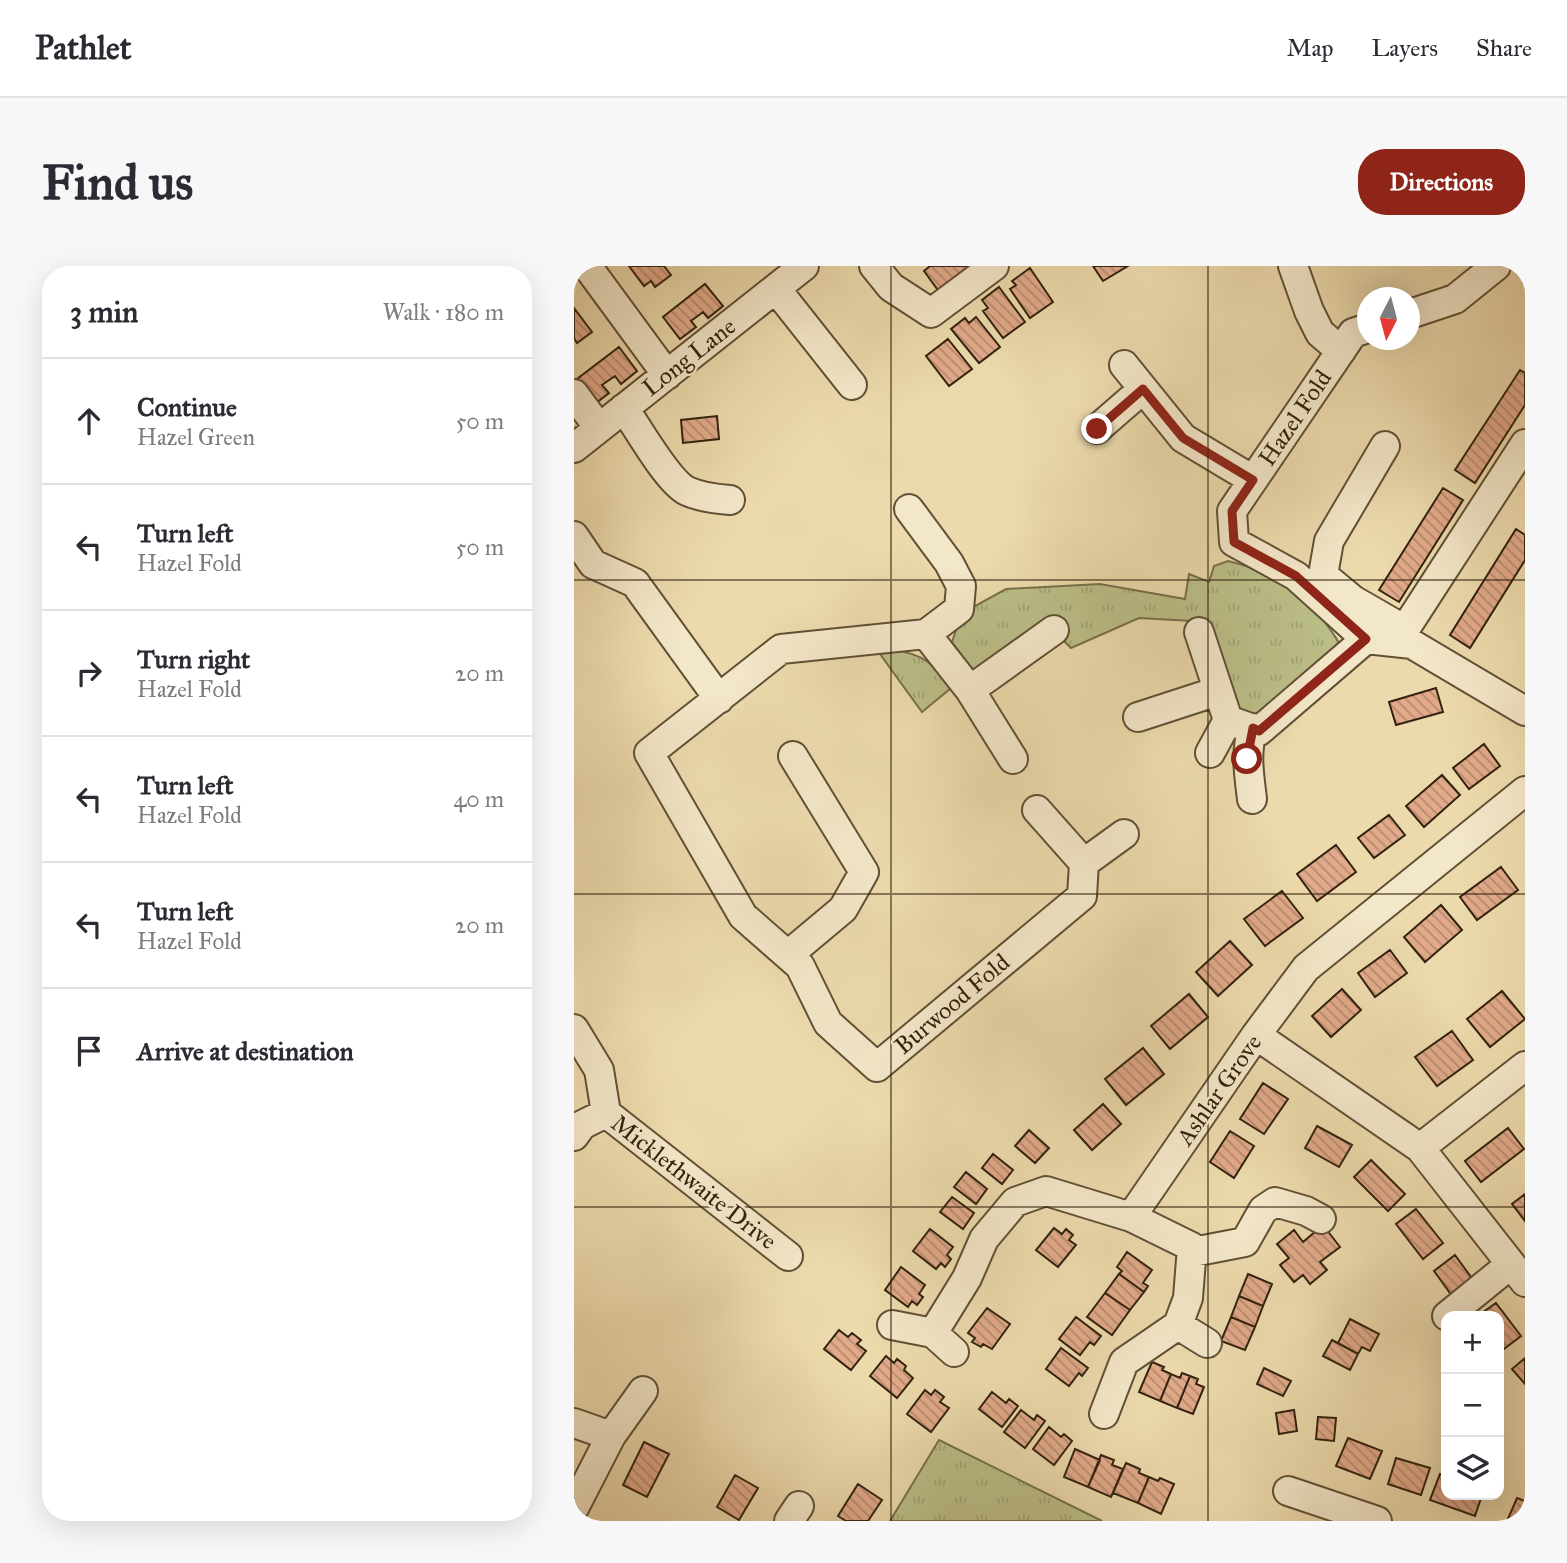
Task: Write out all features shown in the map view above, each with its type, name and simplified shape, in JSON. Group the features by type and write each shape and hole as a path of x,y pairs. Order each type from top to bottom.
{"street":[{"path":"587,266 667,375"},
{"name":"Long Lane","path":"574,448 804,266"},
{"path":"874,266 891,287 931,313 994,266"},
{"path":"1293,266 1320,333 1340,351"},
{"path":"1420,310 1455,299 1485,270"},
{"path":"776,289 852,385"},
{"name":"Hazel Fold","path":"1357,332 1340,351 1232,511 1234,542 1296,576 1366,639"},
{"name":"Hazel Fold","path":"1124,365 1183,438 1253,480"},
{"path":"1097,429 1143,389"},
{"path":"574,394 599,428"},
{"path":"624,408 669,475 685,490 713,499 730,500"},
{"path":"1408,637 1525,444"},
{"path":"1385,446 1329,541 1323,575 1353,600 1525,711"},
{"path":"909,509 949,563 961,586 959,609 926,634 970,690 1013,759"},
{"path":"574,536 593,564 635,583 719,699"},
{"path":"970,690 1054,630"},
{"path":"1199,632 1218,691 1240,724 1252,799"},
{"name":"Burwood Fold","path":"926,634 781,649 649,753 743,916 800,966 828,1023 877,1067 1082,896 1084,863"},
{"path":"1240,724 1259,731 1366,639 1408,637"},
{"path":"1138,717 1218,691"},
{"path":"1210,753 1240,724"},
{"path":"788,955 843,909 863,872 793,756"},
{"name":"Ashlar Grove","path":"1131,1217 1256,1035 1306,968 1525,791"},
{"path":"1037,810 1084,863 1124,835"},
{"name":"Micklethwaite Drive","path":"574,1029 599,1070 606,1114 788,1256"},
{"path":"1256,1035 1420,1148 1518,1273 1457,1311"},
{"path":"1420,1148 1525,1066"},
{"path":"574,1136 582,1125 606,1114"},
{"path":"933,1333 967,1278 984,1239 1015,1202 1046,1191 1131,1217 1192,1247 1188,1298 1178,1325 1124,1362 1104,1414"},
{"path":"1193,1252 1245,1242 1263,1210 1275,1202 1306,1211 1321,1219"},
{"path":"892,1325 933,1333 954,1352"},
{"path":"1178,1325 1207,1343"},
{"path":"574,1508 611,1436 643,1391"},
{"path":"574,1423 611,1436"},
{"path":"1288,1491 1377,1521"}],"green space":[{"path":"1228,561 1278,578 1300,593 1316,610 1340,645 1257,723 1223,705 1192,621 1139,618 1071,648 1053,630 981,682 952,642 958,624 975,606 1006,589 1100,584 1185,599 1189,574 1209,582 1214,566"},
{"path":"893,650 921,657 951,688 922,712 880,654"},
{"path":"939,1440 1102,1521 890,1521"}],"building":[{"path":"629,266 664,266 671,275 655,287 651,281 644,286"},
{"path":"930,266 968,266 971,269 940,293 924,271"},
{"path":"1093,266 1128,266 1103,281"},
{"path":"1030,268 1053,302 1030,318 1010,289 1016,285 1012,281"},
{"path":"705,284 723,306 708,318 703,312 691,321 696,327 680,339 663,317"},
{"path":"999,287 1025,322 1003,338 983,311 988,308 982,300"},
{"path":"574,308 592,332 577,343 574,338"},
{"path":"976,317 1000,347 979,363 951,329 965,318 969,323"},
{"path":"948,339 972,369 949,386 926,356"},
{"path":"619,347 637,371 621,384 615,376 602,385 609,393 596,403 577,379"},
{"path":"1520,370 1525,373 1525,405 1475,483 1455,470"},
{"path":"717,416 719,439 683,443 681,420"},
{"path":"1443,488 1463,500 1399,602 1379,590"},
{"path":"1516,529 1525,535 1525,560 1470,648 1450,635"},
{"path":"1436,688 1443,712 1396,725 1389,702"},
{"path":"1484,744 1500,766 1469,789 1453,768"},
{"path":"1442,775 1460,795 1424,827 1406,806"},
{"path":"1389,815 1405,835 1374,858 1358,838"},
{"path":"1336,845 1356,872 1317,901 1297,874"},
{"path":"1501,867 1518,890 1477,920 1460,897"},
{"path":"1282,891 1303,918 1265,946 1244,919"},
{"path":"1441,905 1462,930 1425,962 1404,937"},
{"path":"1230,941 1252,965 1218,996 1196,972"},
{"path":"1390,950 1407,973 1375,997 1358,973"},
{"path":"1342,989 1361,1010 1331,1037 1312,1016"},
{"path":"1502,991 1525,1019 1490,1047 1467,1019"},
{"path":"1189,994 1208,1017 1170,1049 1151,1026"},
{"path":"1452,1031 1473,1060 1437,1086 1415,1057"},
{"path":"1143,1048 1164,1074 1126,1105 1105,1079"},
{"path":"1263,1083 1288,1099 1264,1134 1240,1119"},
{"path":"1103,1104 1121,1124 1092,1150 1074,1130"},
{"path":"1317,1126 1352,1145 1339,1167 1305,1148"},
{"path":"1508,1128 1524,1149 1481,1182 1465,1161"},
{"path":"1029,1130 1049,1148 1035,1163 1015,1146"},
{"path":"1230,1131 1254,1146 1234,1178 1210,1162"},
{"path":"993,1154 1013,1170 1002,1184 982,1168"},
{"path":"1371,1160 1405,1194 1388,1211 1354,1177"},
{"path":"966,1172 987,1189 976,1204 954,1187"},
{"path":"1525,1194 1525,1221 1512,1204"},
{"path":"952,1197 974,1213 963,1229 940,1212"},
{"path":"1416,1209 1443,1243 1423,1259 1396,1224"},
{"path":"1323,1225 1340,1247 1320,1262 1327,1270 1310,1284 1303,1275 1294,1282 1280,1265 1289,1258 1277,1244 1294,1230 1303,1242"},
{"path":"1054,1228 1062,1234 1066,1229 1073,1235 1069,1240 1076,1245 1058,1267 1036,1250"},
{"path":"930,1229 953,1247 947,1255 951,1259 945,1267 941,1263 936,1269 913,1251"},
{"path":"1127,1252 1152,1270 1143,1283 1148,1286 1144,1292 1119,1274 1122,1271 1117,1267"},
{"path":"1455,1255 1479,1288 1458,1304 1434,1271"},
{"path":"901,1267 925,1285 919,1294 923,1297 917,1305 912,1301 908,1307 885,1290"},
{"path":"1119,1274 1144,1292 1130,1310 1105,1293"},
{"path":"1248,1274 1272,1284 1263,1306 1239,1296"},
{"path":"1105,1293 1130,1310 1112,1335 1087,1317"},
{"path":"1239,1296 1263,1306 1255,1327 1231,1317"},
{"path":"1496,1303 1502,1311 1485,1311"},
{"path":"987,1308 1010,1324 992,1349 972,1342 975,1338 968,1333"},
{"path":"1504,1314 1521,1336 1504,1349"},
{"path":"1076,1317 1101,1336 1094,1345 1090,1342 1080,1355 1059,1339"},
{"path":"1231,1317 1255,1327 1245,1350 1221,1341"},
{"path":"1350,1319 1379,1334 1370,1351 1362,1347 1358,1354 1338,1343"},
{"path":"839,1330 848,1337 852,1333 861,1340 857,1344 866,1351 851,1370 824,1349"},
{"path":"1332,1340 1358,1354 1350,1370 1323,1356"},
{"path":"1061,1348 1088,1368 1082,1376 1079,1373 1069,1386 1046,1369"},
{"path":"886,1356 894,1363 897,1359 906,1366 904,1370 913,1378 897,1398 870,1376"},
{"path":"1525,1358 1525,1384 1512,1369"},
{"path":"1152,1362 1164,1367 1162,1370 1171,1374 1160,1401 1139,1392"},
{"path":"1264,1368 1291,1381 1283,1396 1257,1384"},
{"path":"1182,1373 1190,1376 1177,1408 1160,1401 1171,1374 1180,1378"},
{"path":"1190,1376 1198,1379 1196,1384 1204,1387 1193,1414 1177,1408"},
{"path":"925,1390 931,1395 935,1390 944,1397 940,1402 949,1408 931,1432 907,1414"},
{"path":"992,1392 1006,1403 1009,1399 1018,1406 1002,1427 979,1409"},
{"path":"1021,1410 1034,1420 1037,1415 1045,1421 1025,1448 1004,1432"},
{"path":"1294,1410 1297,1431 1279,1434 1276,1413"},
{"path":"1318,1417 1336,1418 1334,1441 1316,1439"},
{"path":"1049,1427 1061,1437 1064,1434 1072,1441 1054,1465 1033,1449"},
{"path":"1348,1438 1382,1451 1370,1479 1336,1466"},
{"path":"644,1442 669,1454 647,1497 623,1485"},
{"path":"1075,1449 1100,1460 1088,1487 1064,1477"},
{"path":"1101,1455 1114,1460 1112,1465 1123,1469 1111,1497 1088,1487"},
{"path":"1396,1458 1430,1468 1421,1495 1388,1484"},
{"path":"1126,1463 1140,1469 1139,1473 1149,1477 1138,1503 1113,1493"},
{"path":"1440,1474 1441,1500 1480,1500 1475,1516 1430,1500"},
{"path":"735,1475 758,1488 739,1520 717,1507"},
{"path":"1149,1477 1174,1484 1161,1514 1138,1503"},
{"path":"858,1484 882,1500 868,1521 846,1521 838,1516"},
{"path":"1517,1498 1525,1501 1525,1521 1507,1521"}],"route":[{"path":"1097,429 1143,389 1183,438 1253,480 1232,511 1234,542 1296,576 1366,639 1259,731 1253,728 1248,742 1247,759"}]}
